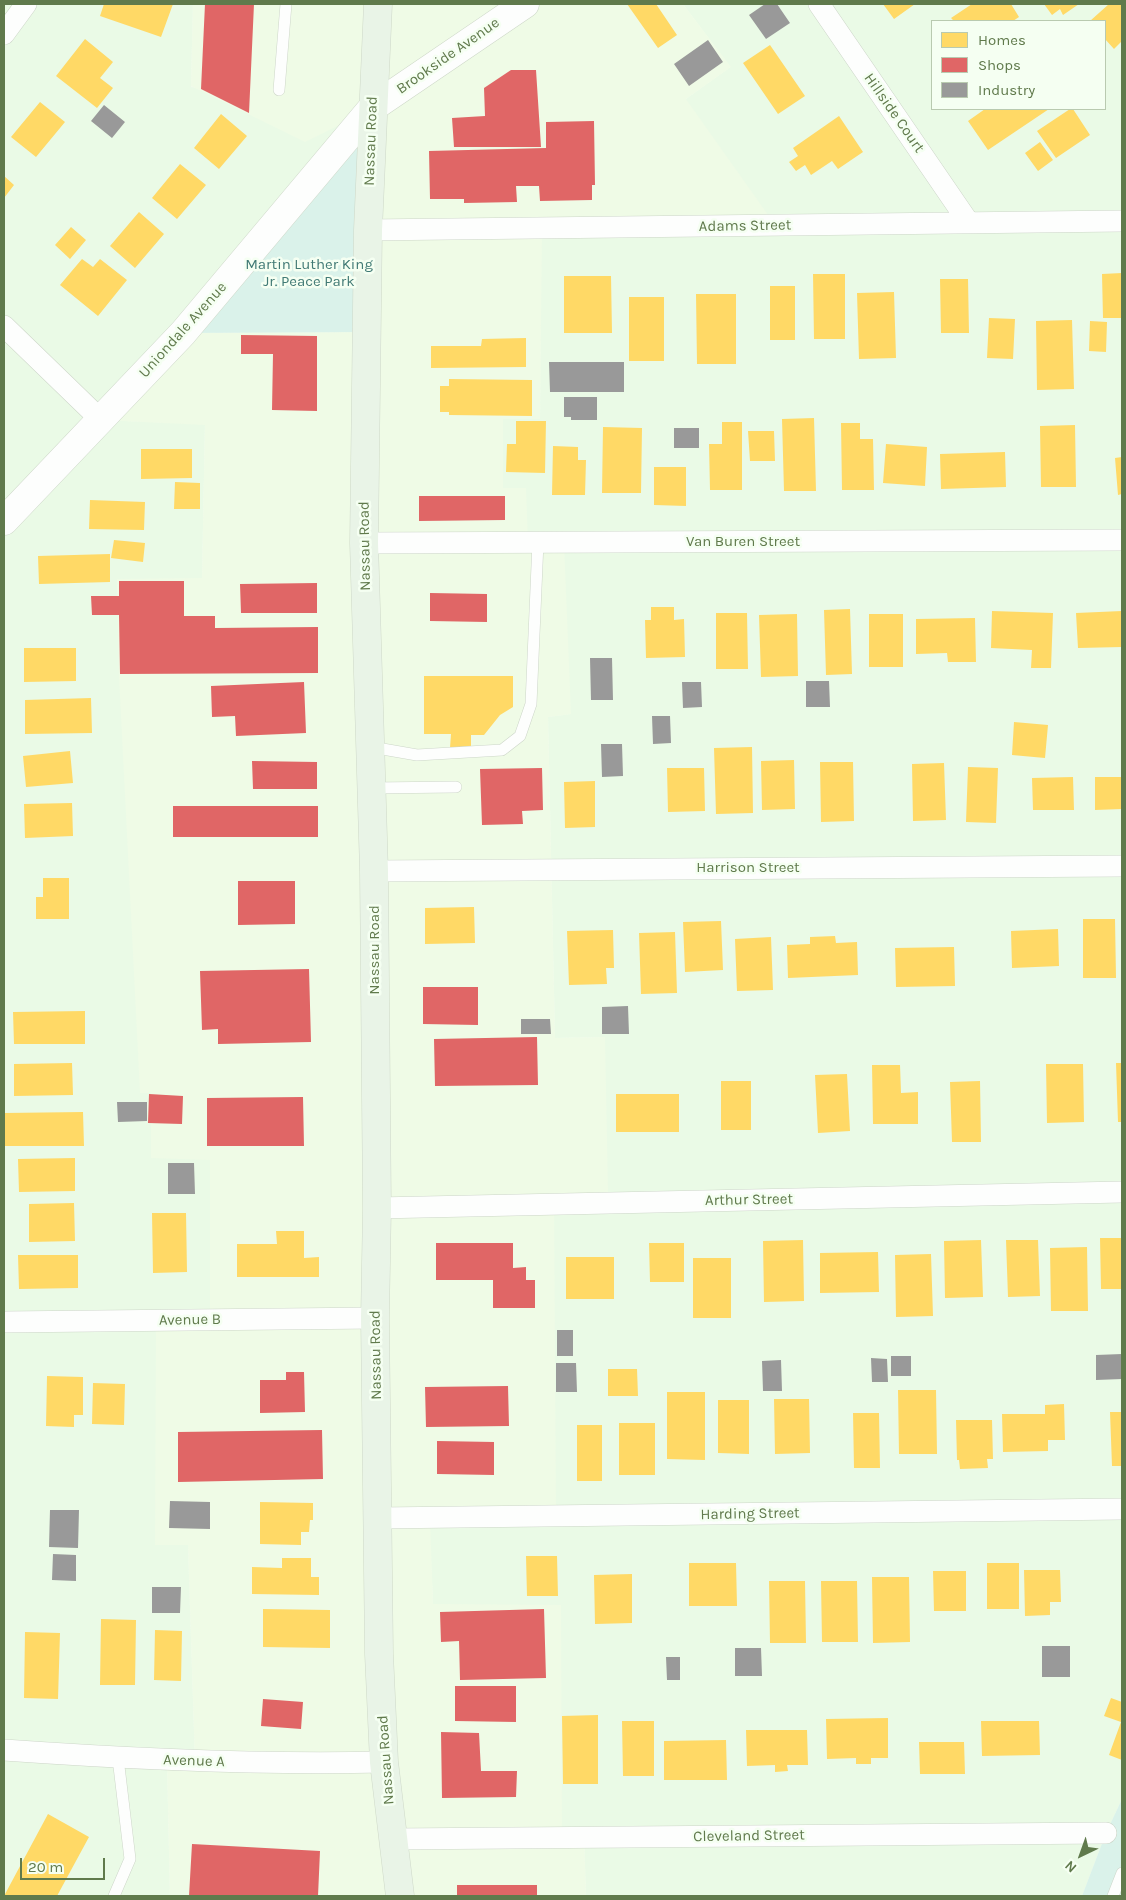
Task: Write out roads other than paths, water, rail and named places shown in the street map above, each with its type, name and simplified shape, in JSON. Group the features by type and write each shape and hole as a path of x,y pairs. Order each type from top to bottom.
{"main road":[{"name":"Nassau Road","path":"378,4 368,230 364,543 374,871 377,1208 375,1318 379,1518 379,1654 384,1762 400,1896"},
{"name":"Brookside Avenue","path":"372,108 525,4"},
{"name":"Uniondale Avenue","path":"4,521 183,333 372,108"}],"street":[{"path":"4,34 26,4"},
{"name":"Hillside Court","path":"819,4 969,223"},
{"name":"Adams Street","path":"368,230 1122,221"},
{"path":"4,326 101,420"},
{"name":"Van Buren Street","path":"364,543 1122,540"},
{"name":"Harrison Street","path":"374,871 1122,866"},
{"name":"Arthur Street","path":"377,1208 1122,1192"},
{"name":"Avenue B","path":"4,1322 375,1318"},
{"name":"Harding Street","path":"379,1518 1122,1509"},
{"name":"Avenue A","path":"4,1750 118,1758 301,1764 384,1762"},
{"name":"Cleveland Street","path":"393,1839 1106,1833"}],"lane":[{"path":"279,90 286,4"},
{"path":"370,747 417,755 502,750 520,736 531,704 538,542"},
{"path":"372,788 456,787"},
{"path":"114,1896 130,1859 118,1758"},
{"path":"1113,1896 1122,1873"}],"park label":[{"name":"Martin Luther King Jr. Peace Park","path":"309,274"}]}
